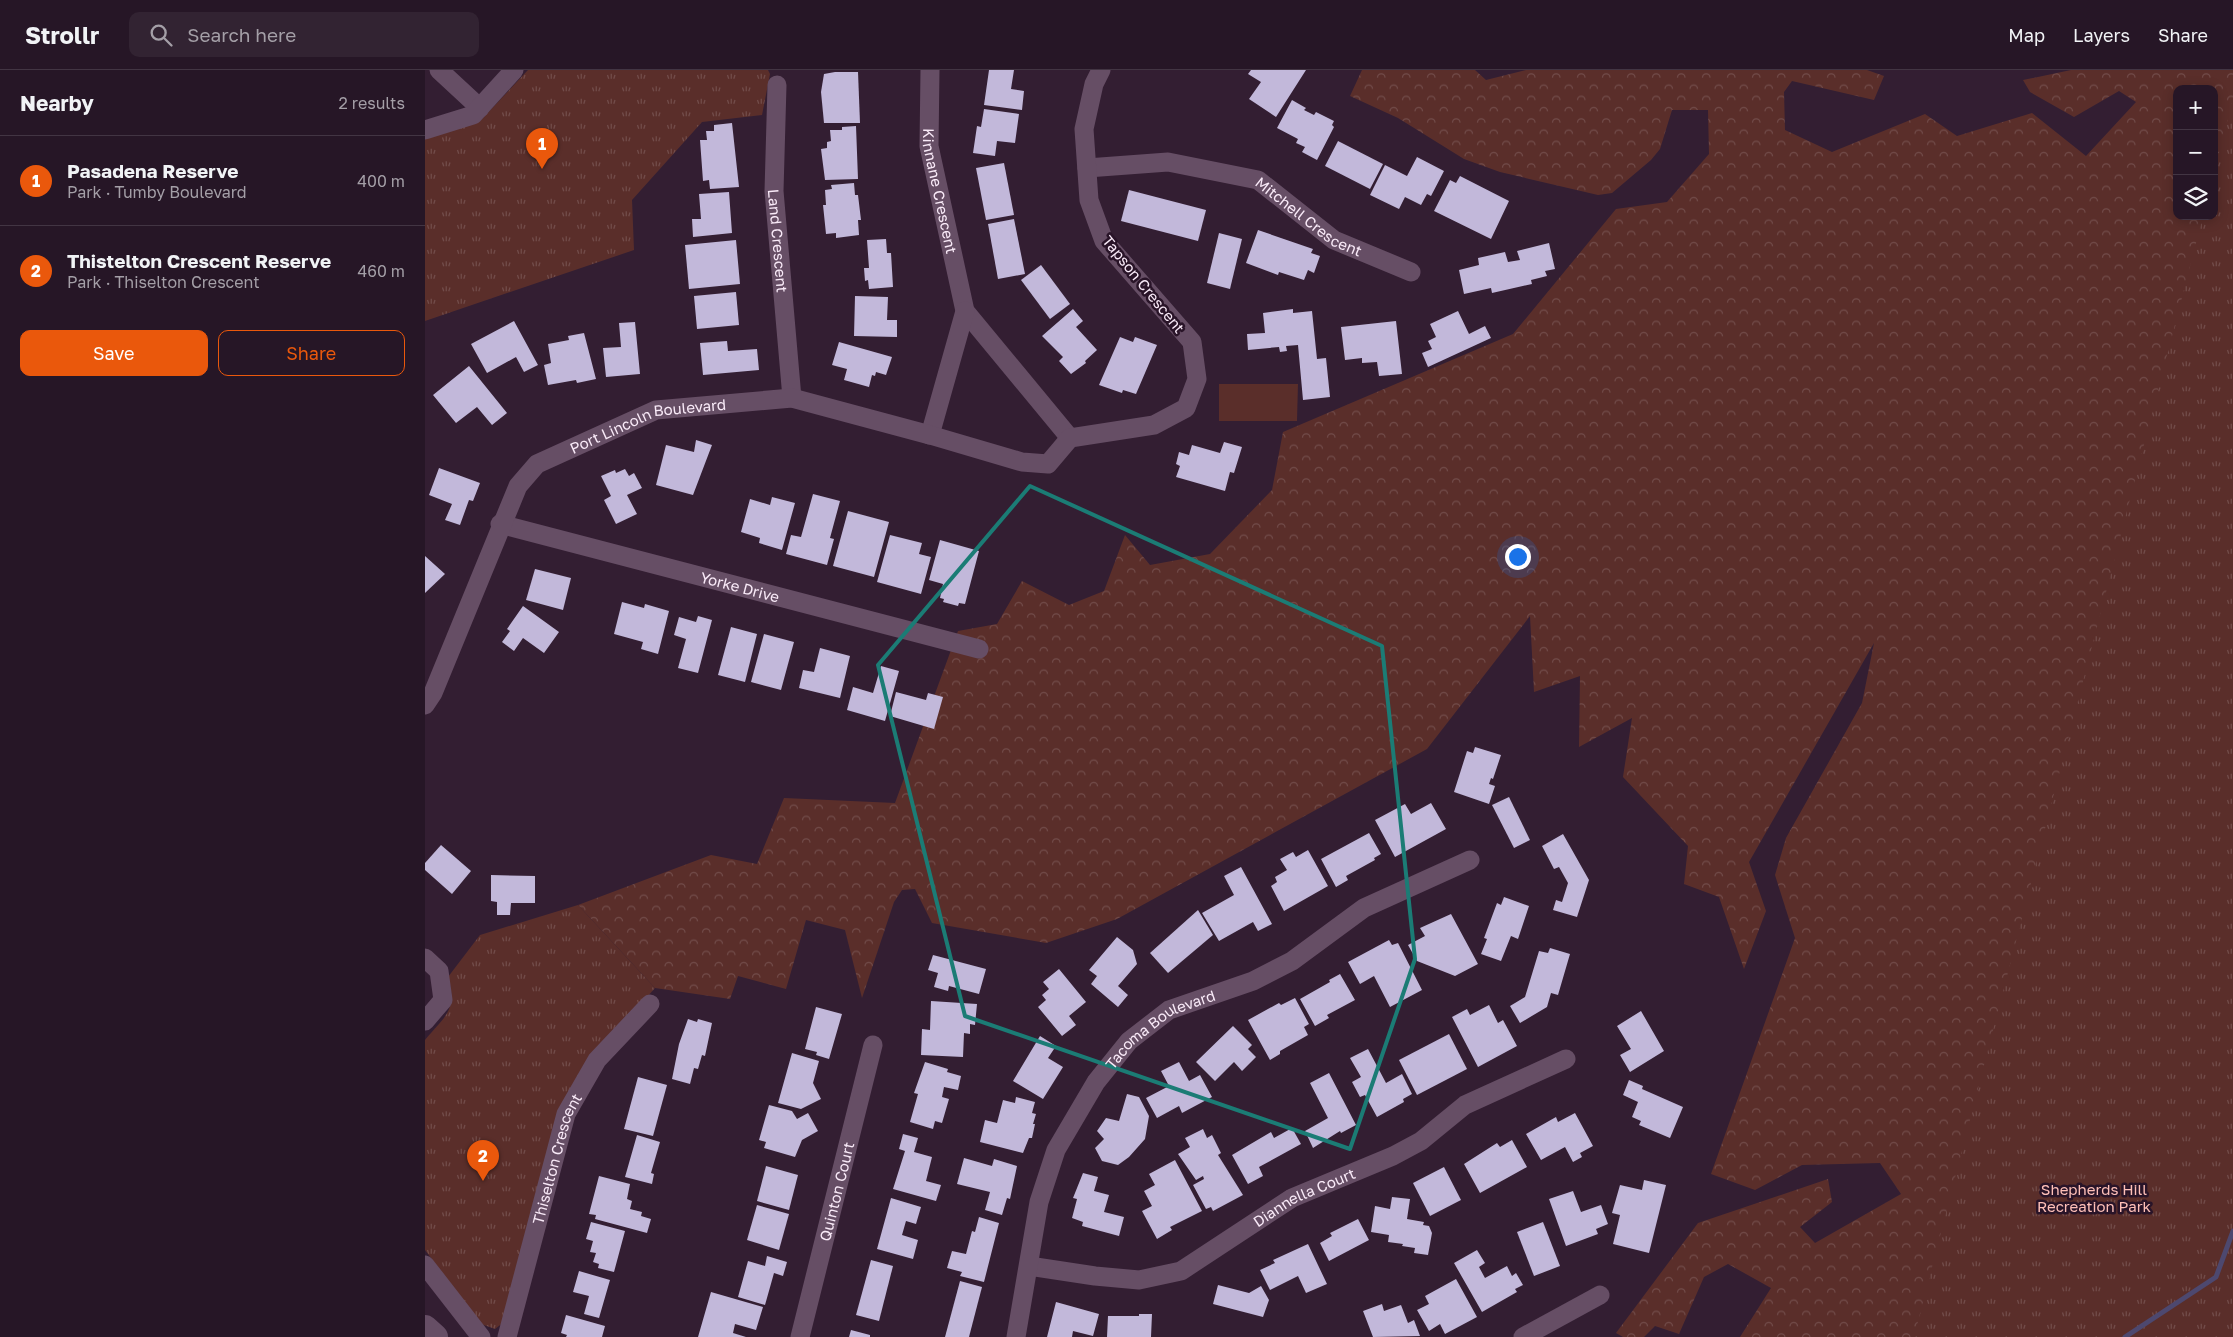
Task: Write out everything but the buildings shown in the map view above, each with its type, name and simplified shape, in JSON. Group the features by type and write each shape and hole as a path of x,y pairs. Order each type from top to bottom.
{"main road":[{"path":"425,1328 435,1337"}],"street":[{"path":"439,70 480,108"},
{"path":"425,130 473,115 514,70"},
{"name":"Kinnane Crescent","path":"930,70 929,146 965,310 1070,438"},
{"name":"Tapson Crescent","path":"1070,438 1154,424 1186,408 1197,379 1191,342 1105,241 1089,200 1084,129 1094,84 1101,70"},
{"name":"Land Crescent","path":"777,84 774,191 792,398"},
{"name":"Mitchell Crescent","path":"1087,168 1169,162 1258,180 1334,240 1411,272"},
{"name":"Kinnane Crescent","path":"930,435 965,310"},
{"name":"Port Lincoln Boulevard","path":"425,705 433,693 518,486 537,464 652,412 792,398 1022,462 1048,464 1070,438"},
{"name":"Yorke Drive","path":"501,524 979,649"},
{"name":"Tacoma Boulevard","path":"1016,1337 1039,1202 1056,1150 1096,1082 1129,1040 1169,1010 1253,981 1292,961 1364,908 1470,860"},
{"path":"425,958 439,971 443,1000 425,1021"},
{"name":"Thiselton Crescent","path":"507,1337 566,1114 597,1060 650,1004"},
{"name":"Quinton Court","path":"801,1337 873,1045"},
{"name":"Diannella Court","path":"1029,1266 1095,1276 1139,1280 1181,1271 1292,1198 1393,1156 1421,1141 1465,1105 1566,1059"},
{"path":"425,1265 481,1337"},
{"path":"1523,1337 1600,1295"}],"highlighted area":[{"path":"1030,486 1382,646 1415,959 1350,1149 965,1016 878,665"}],"green space":[{"path":"528,70 768,70 770,74 762,115 702,122 632,200 634,250 425,321 425,139 481,120"},
{"path":"1362,70 1475,70 1486,80 1526,70 1867,70 1884,76 1874,100 1792,81 1784,92 1785,130 1832,152 1925,114 1957,136 2032,113 2086,156 2136,102 2119,91 2074,117 2030,92 2023,80 2071,70 2233,70 2233,1337 1740,1337 1771,1288 1728,1264 1704,1277 1679,1334 1655,1326 1644,1337 1623,1337 1616,1333 1698,1223 1828,1179 1832,1202 1800,1227 1815,1243 1901,1194 1880,1163 1802,1165 1755,1190 1711,1174 1795,938 1775,875 1786,838 1862,703 1874,643 1749,862 1766,911 1744,969 1719,897 1684,884 1688,846 1623,777 1632,718 1579,747 1580,676 1534,692 1530,616 1427,749 1117,919 1046,943 932,923 915,889 902,890 894,902 862,998 845,930 806,920 786,989 738,976 730,999 655,988 578,905 711,855 757,864 784,798 895,803 958,631 997,624 1022,581 1069,605 1104,591 1125,535 1150,565 1210,554 1272,490 1283,432 1513,334 1616,209 1667,202 1709,154 1708,110 1672,110 1660,149 1651,160 1612,193 1598,195 1500,172 1464,159 1398,118 1350,96"},
{"name":"Shepherds Hill Recreation Park","path":"2233,99 2233,1337 1914,1337 2202,220 2218,220 2218,157"},
{"path":"1219,384 1298,384 1297,421 1219,421"},
{"path":"578,905 655,988 582,1070 504,1322 495,1329 481,1324 425,1250 425,1040 448,1012 451,988 448,977 480,935"}],"waterway":[{"path":"2125,1337 2216,1277 2233,1231"}],"place":[{"name":"Pasadena Reserve","path":"542,169"},
{"name":"Thistelton Crescent Reserve","path":"483,1181"}]}
